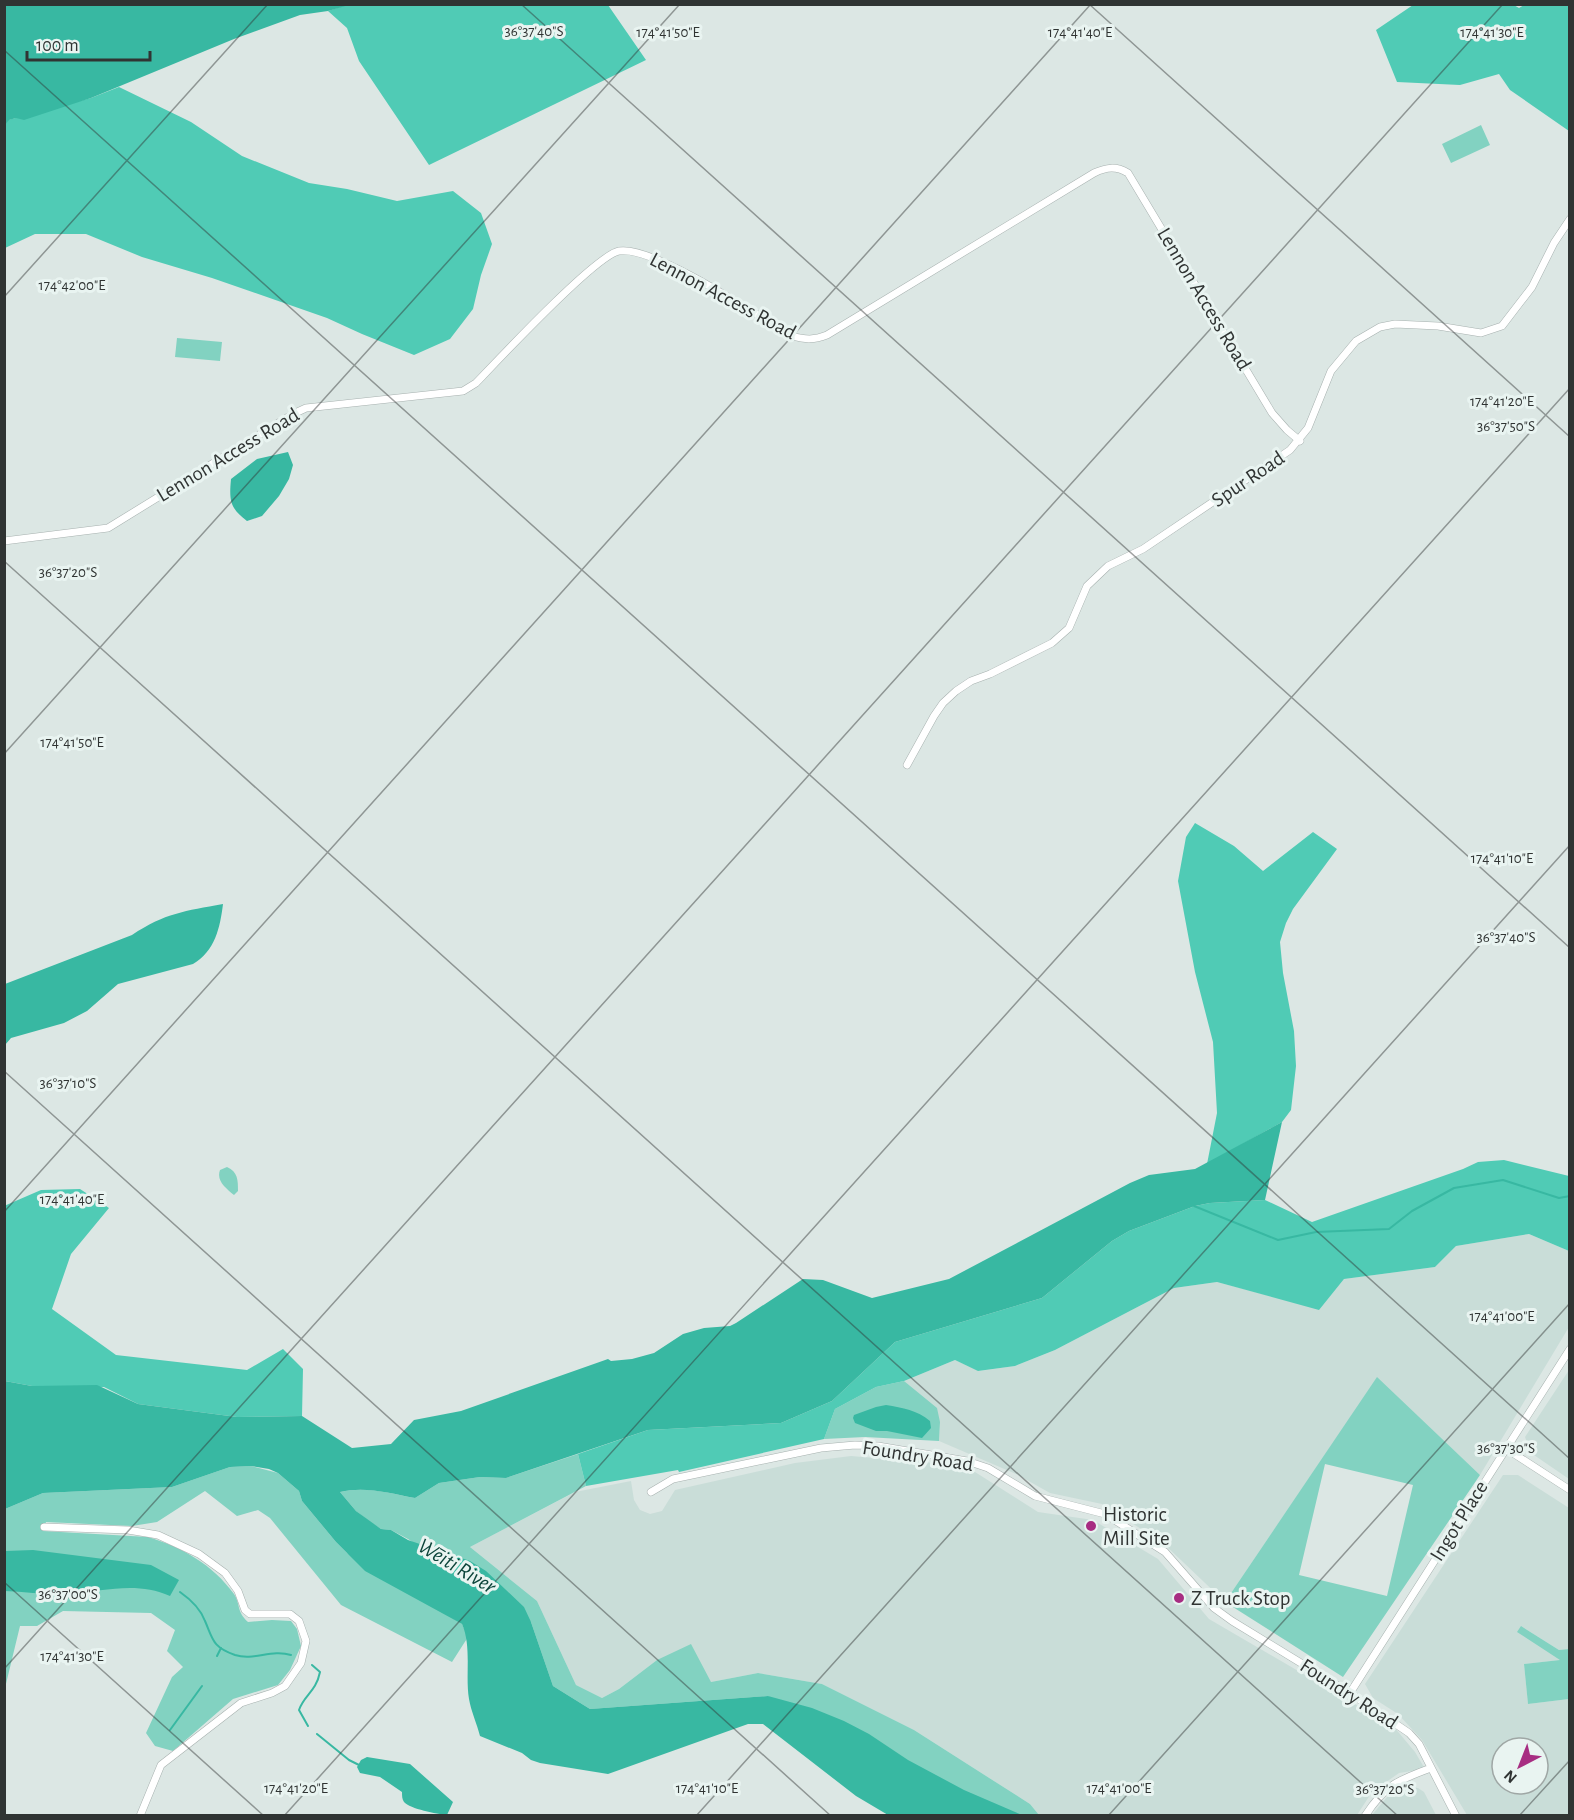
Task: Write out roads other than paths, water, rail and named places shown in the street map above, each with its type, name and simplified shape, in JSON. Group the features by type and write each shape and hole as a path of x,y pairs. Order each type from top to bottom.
{"street":[{"name":"Lennon Access Road","path":"4,541 108,528 306,408 463,391 476,383 610,253 630,250 648,255 706,284 792,336 807,340 817,339 1094,173 1113,167 1128,173 1272,412 1300,441"},
{"name":"Spur Road","path":"907,765 943,703 956,691 971,681 1052,643 1070,627 1087,586 1108,566 1143,549 1275,462 1300,441 1314,417 1331,371 1356,341 1380,327 1395,324 1438,326 1481,333 1502,326 1532,287 1569,219"},
{"name":"Ingot Place","path":"1350,1693 1569,1349"},
{"name":"Foundry Road","path":"651,1492 673,1479 821,1448 855,1445 878,1446 967,1461 988,1468 1035,1496 1105,1514 1165,1552 1221,1613 1350,1693 1409,1733 1419,1744 1456,1815"},
{"path":"1505,1448 1569,1490"},
{"path":"44,1527 128,1530 158,1535 199,1554 225,1573 238,1591 245,1610 250,1614 291,1614 299,1621 303,1629 306,1641 301,1663 285,1686 272,1693 241,1703 161,1765 140,1815"},
{"path":"1365,1815 1382,1793 1399,1780 1431,1768"}],"water":[{"path":"4,5 349,5 300,15 234,39 91,98 24,120 16,118 9,120 5,125"},
{"path":"288,452 293,465 289,479 279,496 262,516 247,521 237,512 232,503 231,479 257,459"},
{"path":"223,904 220,922 211,946 207,953 193,964 118,984 87,1011 64,1023 11,1038 5,1045 5,984 132,935 165,917"},
{"name":"Wēiti River","path":"1282,1122 1265,1200 1195,1206 1129,1231 1112,1241 1042,1298 895,1342 832,1401 781,1423 648,1430 506,1478 480,1477 439,1483 415,1498 368,1490 340,1492 356,1511 381,1529 391,1530 408,1540 470,1561 486,1571 524,1607 553,1686 590,1709 768,1696 812,1708 844,1721 869,1734 908,1760 964,1790 1022,1815 888,1815 856,1796 763,1724 748,1724 608,1774 531,1760 522,1753 480,1736 469,1699 468,1652 462,1624 365,1571 336,1542 302,1501 299,1491 278,1473 269,1469 251,1466 230,1467 172,1487 43,1493 5,1509 5,1381 32,1386 97,1385 138,1404 237,1417 302,1416 352,1448 391,1444 414,1420 461,1411 608,1359 611,1361 632,1359 654,1353 683,1334 704,1328 730,1326 803,1279 823,1280 872,1298 949,1279 1130,1183 1149,1175 1195,1169"},
{"path":"886,1405 920,1414 930,1421 931,1428 922,1438 876,1431 855,1423 854,1415"},
{"path":"33,1550 151,1565 179,1580 170,1596 158,1591 133,1588 70,1594 5,1591 5,1551"},
{"path":"367,1757 410,1764 453,1802 447,1815 407,1805 402,1799 402,1792 380,1777 360,1773 357,1767 361,1760"}],"waterway":[{"path":"1194,1206 1278,1240 1316,1232 1389,1229 1412,1211 1454,1188 1503,1180 1559,1198 1570,1196"},
{"path":"180,1592 198,1609 214,1642 222,1649 235,1655 249,1657 276,1653 291,1655"},
{"path":"217,1656 221,1648"},
{"path":"308,1726 299,1710 318,1679 320,1672 312,1665"},
{"path":"170,1730 202,1686"},
{"path":"317,1734 349,1760 361,1766"}],"place":[{"name":"Historic Mill Site","path":"1091,1526"},
{"name":"Z Truck Stop","path":"1179,1598"}]}
